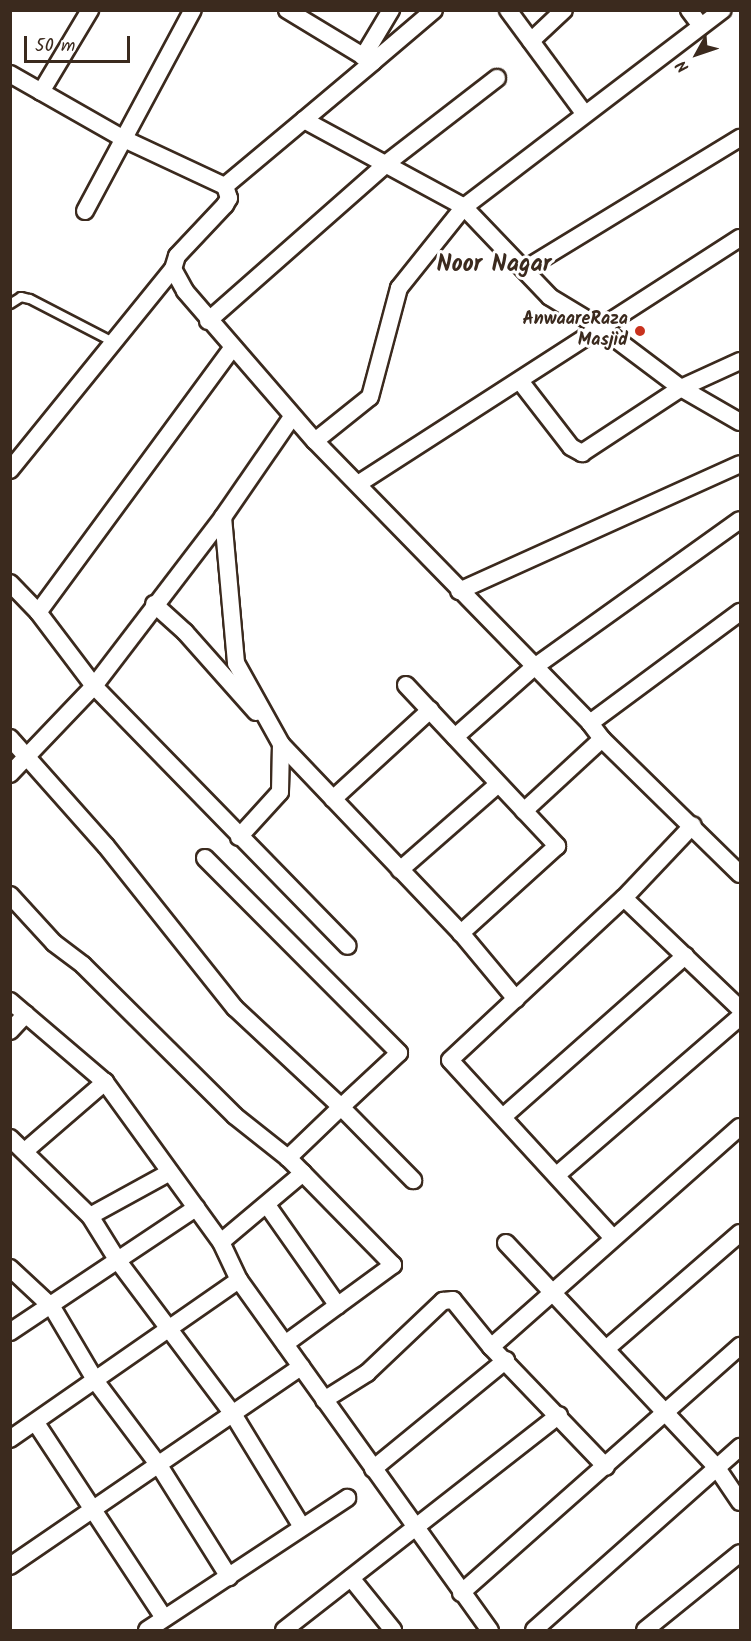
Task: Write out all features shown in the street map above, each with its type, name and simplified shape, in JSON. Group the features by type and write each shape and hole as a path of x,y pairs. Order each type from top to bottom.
{"street":[{"path":"41,92 90,10"},
{"path":"85,211 193,10"},
{"path":"368,59 391,10"},
{"path":"225,186 304,120 368,59 434,10"},
{"path":"508,10 584,112"},
{"path":"531,41 564,10"},
{"path":"689,10 701,26"},
{"path":"315,441 370,397 399,288 464,207 584,112 723,10"},
{"path":"294,12 368,59"},
{"path":"10,74 124,139 225,186 229,198 177,256 173,269 10,470"},
{"path":"208,321 387,163 497,78"},
{"path":"304,120 387,163 464,207 550,297 601,328 681,388 741,422"},
{"path":"525,269 741,138"},
{"path":"358,484 741,238"},
{"path":"173,269 184,291 208,321 292,417 533,668 590,723 602,739 741,874"},
{"path":"38,612 233,347"},
{"path":"520,381 572,447 582,453 681,388 741,361"},
{"path":"10,774 94,686 223,516 292,417"},
{"path":"459,591 741,464"},
{"path":"223,516 236,663 269,725 281,744 461,933 516,999"},
{"path":"455,737 533,668 741,520"},
{"path":"10,583 38,612 94,686 348,946"},
{"path":"154,604 269,725"},
{"path":"590,723 741,612"},
{"path":"406,684 497,785 557,846 461,933"},
{"path":"333,799 430,710"},
{"path":"10,738 106,846 235,1008 341,1107 413,1180"},
{"path":"524,811 602,739"},
{"path":"239,837 280,792 281,744"},
{"path":"400,870 497,785"},
{"path":"613,1238 558,1174 450,1060 624,898 693,825"},
{"path":"206,858 399,1053 288,1158"},
{"path":"10,895 54,943 83,965 235,1116 288,1158 393,1265 285,1344"},
{"path":"624,898 741,1009"},
{"path":"504,1116 685,956"},
{"path":"10,1001 105,1082 221,1242 239,1280 413,1527 490,1630"},
{"path":"10,1031 26,1014"},
{"path":"558,1174 741,1017"},
{"path":"25,1151 105,1082"},
{"path":"491,1347 741,1127"},
{"path":"10,1138 90,1216 118,1261 233,1414 302,1527"},
{"path":"90,1216 170,1172"},
{"path":"221,1242 303,1173"},
{"path":"267,1205 338,1306"},
{"path":"10,1332 52,1307 196,1208"},
{"path":"606,1349 741,1233"},
{"path":"506,1243 717,1468 741,1502"},
{"path":"10,1268 52,1307 97,1383 160,1467 230,1578"},
{"path":"10,1439 97,1383 239,1280"},
{"path":"324,1400 367,1373 447,1300 453,1300 491,1347 559,1415 606,1467"},
{"path":"461,1593 741,1346"},
{"path":"373,1469 506,1360"},
{"path":"10,1566 160,1467 301,1367"},
{"path":"290,1629 413,1527 559,1415"},
{"path":"36,1423 164,1618"},
{"path":"534,1630 741,1447"},
{"path":"147,1630 230,1578 347,1498"},
{"path":"645,1630 741,1553"},
{"path":"351,1578 393,1630"}],"lane":[{"path":"10,304 21,297 30,299 113,342"}],"place":[{"name":"AnwaareRaza Masjid","path":"640,331"}],"district":[{"name":"Noor Nagar","path":"494,265"}]}
